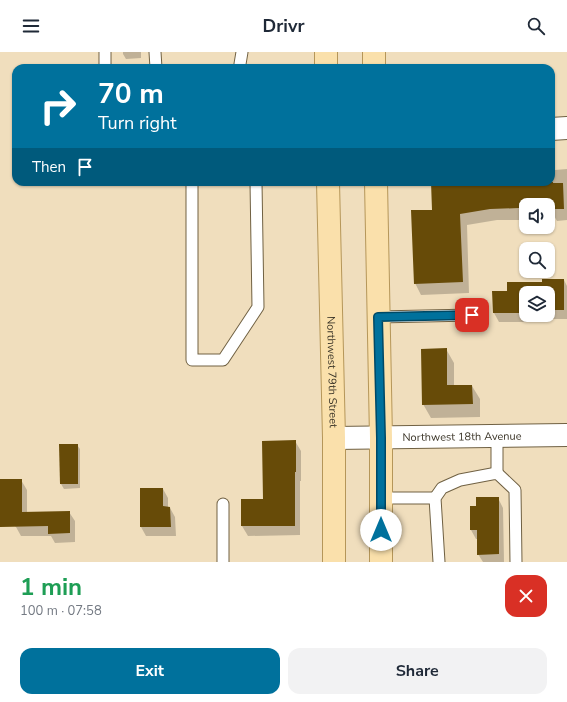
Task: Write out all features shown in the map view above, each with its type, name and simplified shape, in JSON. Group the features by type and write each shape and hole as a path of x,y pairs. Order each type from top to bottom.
{"main road":[{"path":"326,52 326,64"},
{"path":"374,52 374,64"},
{"name":"Northwest 79th Street","path":"328,186 334,438 334,562"},
{"path":"376,186 381,438 381,562"}],"street":[{"path":"555,129 567,128"},
{"name":"Northwest 18th Avenue","path":"334,438 567,435"}],"lane":[{"path":"105,52 105,64"},
{"path":"156,52 156,64"},
{"path":"240,64 242,52"},
{"path":"192,186 192,360 223,360 258,307 256,186"},
{"path":"378,317 472,315"},
{"path":"497,436 497,473 515,490 516,562"},
{"path":"439,562 435,498 442,488 460,480 497,473"},
{"path":"381,498 435,498"},
{"path":"222,562 223,504"}],"building":[{"path":"555,183 563,183 564,209 555,209 555,198 519,198 519,208 490,209 460,214 463,282 414,284 411,210 432,210 431,186 555,186"},
{"path":"542,279 564,279 564,310 555,310 555,286 519,286 519,313 493,313 492,291 507,291 507,282 542,282"},
{"path":"447,348 447,385 472,385 473,404 422,405 421,349"},
{"path":"296,440 295,526 241,526 241,499 263,499 262,441"},
{"path":"59,444 78,444 78,484 60,484"},
{"path":"0,479 22,479 22,512 70,511 70,533 48,534 48,526 0,527"},
{"path":"140,488 163,488 163,506 170,507 171,527 140,527"},
{"path":"476,497 499,497 499,554 477,555 477,530 470,530 470,506 476,506"}],"route":[{"path":"381,530 381,438 378,317 472,315"}]}
